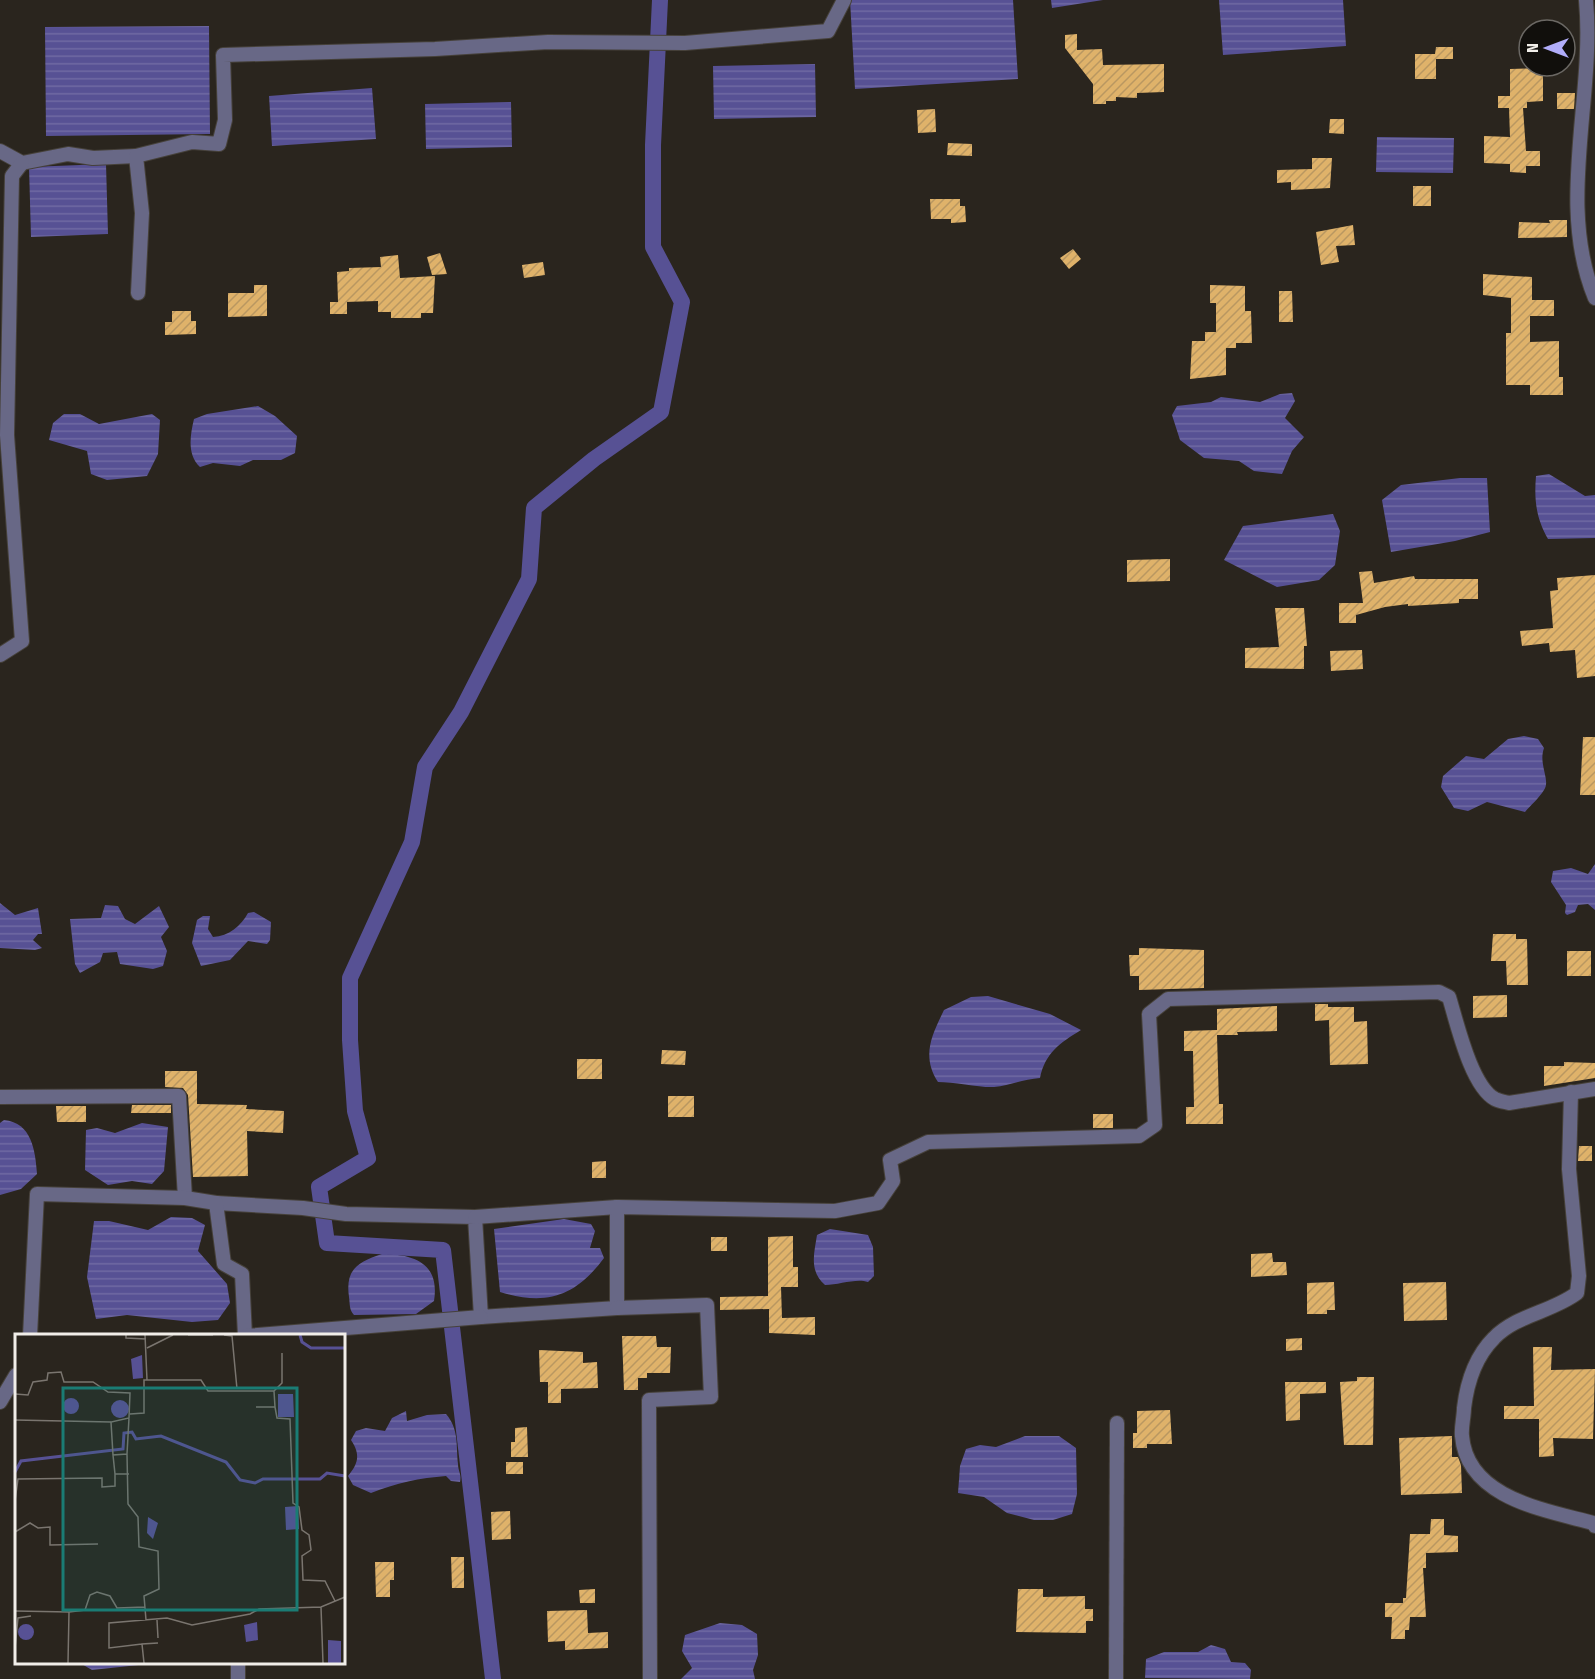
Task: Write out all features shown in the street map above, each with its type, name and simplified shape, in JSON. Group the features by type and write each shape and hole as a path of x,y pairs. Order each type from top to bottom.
{"street":[{"path":"0,151 22,163 68,154 93,158 136,156 192,142 219,144 225,120 223,55 435,50 548,42 685,43 828,31 844,0"},
{"path":"1586,0 1578,214 1584,271 1595,298"},
{"path":"136,156 142,213 138,293"},
{"path":"0,655 22,640 3,435 12,176 22,163"},
{"path":"30,1334 37,1194 185,1198 216,1203 303,1208 346,1214 475,1217 617,1207 835,1211 878,1203 893,1181 890,1160 928,1142 1139,1136 1155,1125 1149,1014 1168,999 1439,992 1449,997 1466,1051 1484,1089 1495,1099 1509,1103 1595,1089"},
{"path":"1571,1092 1569,1169 1579,1276 1577,1293 1562,1304 1525,1317 1494,1338 1476,1362 1466,1389 1462,1436 1470,1463 1486,1484 1535,1509 1593,1523 1595,1526"},
{"path":"0,1097 179,1096 185,1198"},
{"path":"216,1203 224,1264 242,1274 245,1334"},
{"path":"617,1207 617,1308"},
{"path":"475,1217 481,1317"},
{"path":"258,1334 617,1308 707,1305 711,1397 649,1400 650,1679"},
{"path":"0,1402 15,1377"},
{"path":"1116,1679 1117,1423"}],"shaded area":[{"path":"850,0 1013,0 1018,79 855,89"},
{"path":"1051,0 1103,0 1052,8"},
{"path":"1219,0 1343,0 1346,46 1223,55"},
{"path":"209,26 210,134 46,136 45,27"},
{"path":"815,64 816,117 714,119 713,66"},
{"path":"372,88 376,139 272,146 269,96"},
{"path":"511,102 512,147 426,149 425,104"},
{"path":"1377,137 1454,138 1453,173 1376,172"},
{"path":"106,164 108,234 31,237 29,167"},
{"path":"1292,393 1295,401 1285,418 1304,437 1292,451 1282,474 1254,471 1239,461 1204,458 1180,440 1172,415 1177,406 1211,402 1221,397 1260,402 1280,394"},
{"path":"258,406 275,416 297,436 295,453 281,460 253,460 240,466 213,463 200,467 191,451 194,419 207,414"},
{"path":"64,414 80,414 99,424 152,414 160,420 158,454 147,476 107,480 91,474 87,451 49,440 53,423"},
{"path":"1549,474 1585,496 1595,495 1595,538 1548,539 1538,516 1535,485 1536,476"},
{"path":"1460,478 1487,478 1490,532 1455,541 1391,552 1382,500 1401,485"},
{"path":"1333,514 1340,531 1335,565 1319,580 1277,587 1224,560 1243,526"},
{"path":"1524,736 1538,739 1544,748 1542,760 1546,782 1542,793 1525,812 1487,802 1468,811 1454,808 1441,787 1443,776 1466,756 1484,759 1508,739"},
{"path":"1595,864 1595,910 1588,904 1578,905 1575,912 1567,915 1566,905 1551,882 1553,871 1571,868 1588,874"},
{"path":"0,903 15,915 38,908 42,934 38,934 33,940 42,948 35,950 0,948"},
{"path":"105,905 118,906 125,919 135,924 159,906 169,927 161,937 167,951 163,966 153,969 120,964 117,952 103,953 100,962 80,973 75,964 70,919 101,918"},
{"path":"254,912 271,922 270,940 267,944 248,941 230,960 201,966 192,943 197,920 203,916 210,916 208,929 213,937 234,930 248,913"},
{"path":"988,996 1050,1014 1081,1030 1054,1050 1042,1069 1040,1078 994,1087 938,1082 930,1063 929,1054 932,1037 944,1010 971,997"},
{"path":"4,1120 21,1126 26,1132 33,1147 37,1174 21,1189 0,1195 0,1123"},
{"path":"142,1123 168,1127 164,1171 152,1184 132,1181 108,1185 85,1170 86,1130 97,1128 115,1133"},
{"path":"171,1217 192,1218 205,1225 198,1251 227,1284 230,1303 218,1320 192,1322 127,1315 96,1319 87,1277 94,1221 109,1221 148,1230"},
{"path":"564,1219 591,1224 595,1231 590,1248 600,1248 604,1258 593,1271 570,1290 545,1298 516,1296 500,1292 494,1229"},
{"path":"830,1229 868,1235 873,1247 874,1276 868,1282 825,1285 820,1280 814,1262 817,1235"},
{"path":"382,1254 405,1256 423,1264 433,1278 434,1301 416,1314 354,1315 350,1307 348,1287 351,1273 366,1260"},
{"path":"406,1411 407,1421 427,1415 446,1414 455,1431 460,1482 451,1481 446,1476 436,1477 399,1484 371,1493 353,1485 348,1476 357,1459 351,1440 356,1431 366,1428 385,1431 392,1418"},
{"path":"1025,1436 1059,1436 1076,1448 1077,1494 1072,1514 1053,1520 1034,1520 1007,1513 984,1497 958,1493 960,1466 966,1449 980,1445 996,1447"},
{"path":"720,1623 742,1625 757,1634 758,1655 753,1670 755,1679 681,1679 692,1668 682,1651 685,1635"},
{"path":"1211,1645 1225,1649 1231,1662 1245,1663 1251,1670 1250,1679 1145,1678 1146,1659 1164,1652 1198,1652"},
{"path":"82,1664 148,1664 92,1670"}],"building":[{"path":"1077,34 1077,50 1102,49 1103,65 1164,64 1164,92 1137,93 1137,98 1116,97 1116,101 1093,104 1093,84 1065,48 1065,35"},
{"path":"1436,47 1453,47 1453,59 1436,59 1436,79 1415,79 1415,54 1435,54"},
{"path":"1510,69 1517,69 1517,78 1543,78 1543,101 1527,102 1527,108 1523,108 1526,151 1540,151 1540,166 1526,166 1526,173 1510,172 1510,164 1484,163 1484,136 1510,137 1509,108 1498,108 1498,96 1510,96"},
{"path":"1557,93 1575,93 1574,109 1557,109"},
{"path":"935,109 936,132 918,133 917,110"},
{"path":"1330,119 1344,119 1344,134 1329,133"},
{"path":"948,143 972,144 972,156 947,155"},
{"path":"1312,158 1332,158 1330,188 1291,190 1291,182 1277,183 1277,170 1312,169"},
{"path":"1413,186 1431,186 1431,206 1413,206"},
{"path":"930,199 960,199 960,206 965,206 966,222 951,223 951,219 931,219"},
{"path":"1549,220 1567,220 1567,237 1518,238 1519,222 1550,223"},
{"path":"1353,225 1355,245 1336,246 1339,262 1321,265 1316,232"},
{"path":"1073,249 1081,259 1069,269 1060,258"},
{"path":"440,253 447,274 432,275 427,257"},
{"path":"398,255 400,278 435,276 433,313 421,313 421,318 391,318 391,312 378,312 378,301 347,302 347,314 330,314 330,302 338,302 337,272 349,271 349,268 381,267 380,257"},
{"path":"543,262 545,275 524,278 522,265"},
{"path":"1483,274 1532,277 1532,300 1554,300 1554,316 1530,316 1530,342 1559,341 1559,377 1563,377 1563,395 1530,395 1530,385 1506,385 1506,333 1511,333 1511,298 1483,295"},
{"path":"254,285 267,285 267,316 228,317 228,293 254,293"},
{"path":"1210,285 1245,286 1245,311 1251,311 1252,343 1236,343 1236,348 1226,348 1226,375 1190,379 1192,341 1205,341 1205,332 1216,332 1216,303 1210,303"},
{"path":"1279,291 1292,291 1293,322 1279,322"},
{"path":"172,311 191,311 191,321 196,321 196,334 165,335 165,322 172,322"},
{"path":"1170,559 1170,581 1127,582 1127,560"},
{"path":"1372,571 1374,583 1414,576 1415,579 1478,579 1478,599 1459,599 1459,603 1385,607 1356,615 1356,623 1339,623 1339,603 1363,603 1359,572"},
{"path":"1595,575 1595,676 1577,678 1575,650 1550,652 1549,643 1522,646 1520,631 1553,628 1550,591 1558,590 1557,578"},
{"path":"1275,608 1304,608 1307,646 1304,646 1304,669 1245,668 1245,648 1279,647"},
{"path":"1362,650 1363,669 1331,671 1330,651"},
{"path":"1583,737 1595,737 1595,795 1580,795"},
{"path":"1493,934 1516,934 1516,939 1527,939 1528,985 1507,985 1506,961 1491,961"},
{"path":"1139,948 1204,950 1204,988 1139,990 1139,976 1130,976 1129,955 1139,955"},
{"path":"1567,951 1591,951 1591,976 1567,976"},
{"path":"1507,995 1507,1017 1473,1018 1473,996"},
{"path":"1315,1004 1328,1004 1328,1007 1354,1007 1354,1022 1367,1021 1368,1064 1330,1065 1329,1020 1315,1021"},
{"path":"1277,1006 1277,1031 1217,1035 1219,1104 1223,1104 1223,1124 1186,1124 1186,1107 1194,1107 1193,1051 1184,1051 1184,1031 1217,1030 1217,1009"},
{"path":"662,1050 686,1051 685,1065 661,1064"},
{"path":"577,1059 602,1059 602,1079 577,1079"},
{"path":"1564,1062 1595,1063 1595,1078 1544,1086 1544,1066 1564,1066"},
{"path":"165,1071 197,1071 197,1104 247,1105 246,1109 284,1111 283,1133 247,1131 248,1176 193,1177 188,1095 183,1088 165,1087"},
{"path":"668,1096 694,1096 694,1117 668,1117"},
{"path":"132,1105 171,1105 171,1113 131,1113"},
{"path":"56,1106 86,1106 86,1122 57,1122"},
{"path":"1093,1114 1113,1114 1113,1128 1093,1128"},
{"path":"1579,1146 1592,1146 1592,1161 1578,1161"},
{"path":"606,1161 606,1178 592,1178 592,1162"},
{"path":"793,1236 793,1267 798,1267 798,1287 781,1287 782,1318 815,1317 815,1335 769,1333 769,1309 720,1310 720,1297 768,1296 768,1237"},
{"path":"711,1237 727,1237 727,1251 711,1251"},
{"path":"1272,1253 1273,1262 1286,1262 1287,1275 1251,1277 1251,1254"},
{"path":"1334,1282 1335,1310 1327,1310 1327,1314 1307,1314 1307,1283"},
{"path":"1446,1282 1447,1320 1404,1321 1403,1283"},
{"path":"622,1336 656,1336 657,1347 671,1347 670,1373 647,1373 647,1378 638,1378 638,1390 624,1390"},
{"path":"1302,1338 1302,1350 1286,1351 1286,1339"},
{"path":"1533,1347 1552,1347 1551,1370 1595,1369 1593,1439 1553,1438 1554,1456 1539,1457 1539,1419 1504,1419 1504,1406 1534,1406"},
{"path":"539,1350 583,1352 583,1363 597,1362 598,1388 561,1389 561,1403 548,1403 548,1382 540,1382"},
{"path":"1357,1377 1374,1377 1373,1445 1344,1445 1340,1382 1357,1381"},
{"path":"1285,1382 1326,1382 1326,1393 1300,1394 1300,1420 1286,1421"},
{"path":"1170,1410 1172,1444 1147,1444 1147,1448 1133,1448 1133,1433 1137,1433 1137,1411"},
{"path":"527,1427 528,1457 511,1457 511,1442 515,1442 515,1428"},
{"path":"1452,1436 1452,1457 1458,1457 1461,1465 1462,1493 1401,1495 1399,1438"},
{"path":"506,1462 523,1462 523,1474 506,1474"},
{"path":"510,1511 511,1539 492,1540 491,1512"},
{"path":"1431,1519 1444,1519 1444,1535 1458,1536 1458,1552 1426,1553 1426,1568 1423,1568 1426,1617 1410,1617 1409,1630 1405,1630 1405,1639 1391,1639 1392,1617 1385,1617 1385,1603 1403,1603 1403,1598 1406,1598 1410,1534 1430,1534"},
{"path":"451,1557 464,1557 464,1588 452,1588"},
{"path":"375,1562 394,1562 394,1580 390,1580 390,1597 376,1597"},
{"path":"595,1589 595,1603 580,1603 579,1590"},
{"path":"1018,1589 1043,1589 1043,1597 1085,1596 1085,1609 1093,1609 1093,1621 1086,1621 1086,1633 1016,1632"},
{"path":"587,1610 588,1633 608,1632 608,1648 565,1650 565,1641 548,1642 547,1611"}],"waterway":[{"path":"493,1679 443,1250 327,1243 319,1187 368,1158 355,1111 350,1040 350,978 412,842 425,767 461,712 529,579 534,508 594,459 661,412 682,302 653,247 653,145 660,0"}]}
